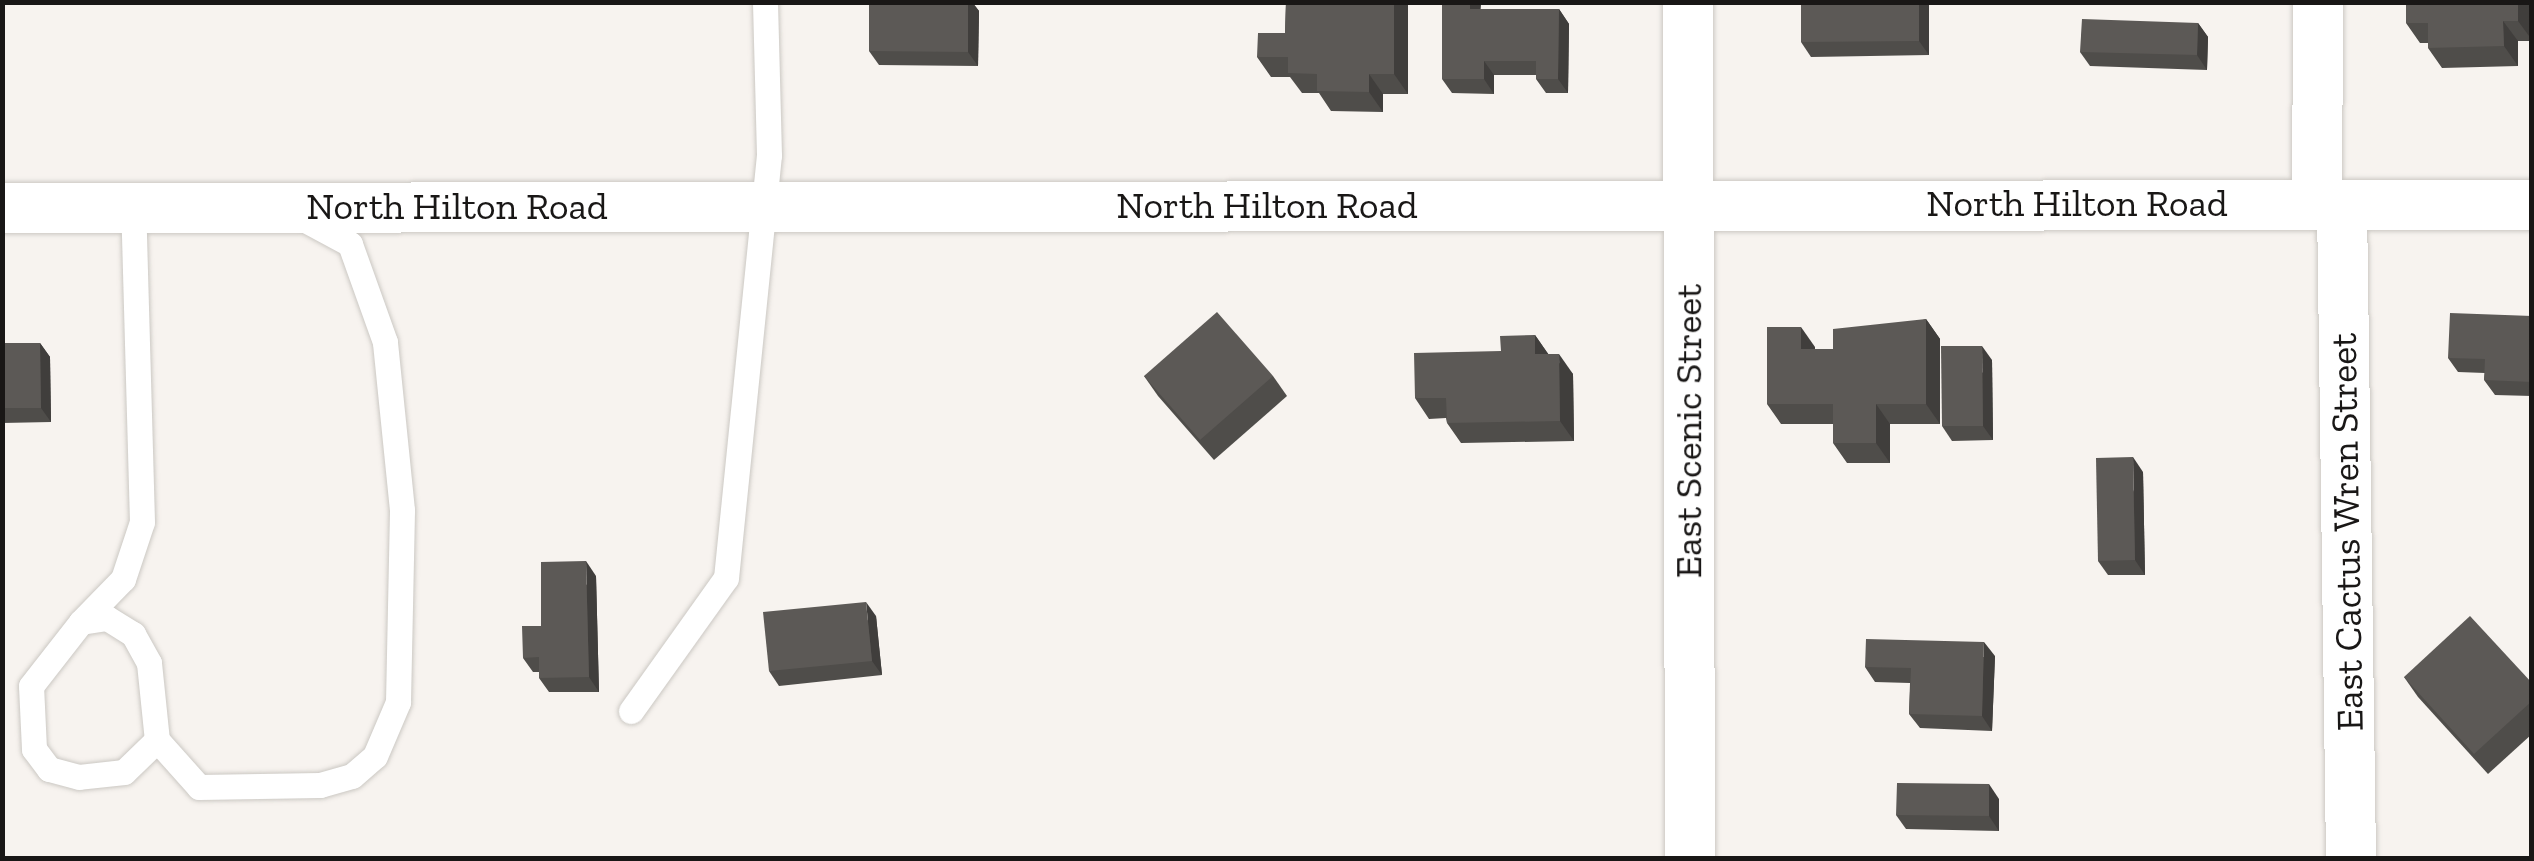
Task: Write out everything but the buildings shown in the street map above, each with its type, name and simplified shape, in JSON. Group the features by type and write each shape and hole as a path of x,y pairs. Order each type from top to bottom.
{"street":[{"name":"East Scenic Street","path":"1688,2 1690,858"},
{"name":"East Cactus Wren Street","path":"2318,2 2330,205 2351,858"},
{"name":"North Hilton Road","path":"2,208 2532,205"}],"lane":[{"path":"631,711 726,578 760,206 769,155 765,2"},
{"path":"134,208 142,522 123,579 81,622 31,686 34,749 50,768 79,777 124,772 157,740"},
{"path":"81,622 107,618 133,634 150,663 157,740 200,786 320,786 375,756 398,702 403,530 385,342 350,244 282,208"}]}
